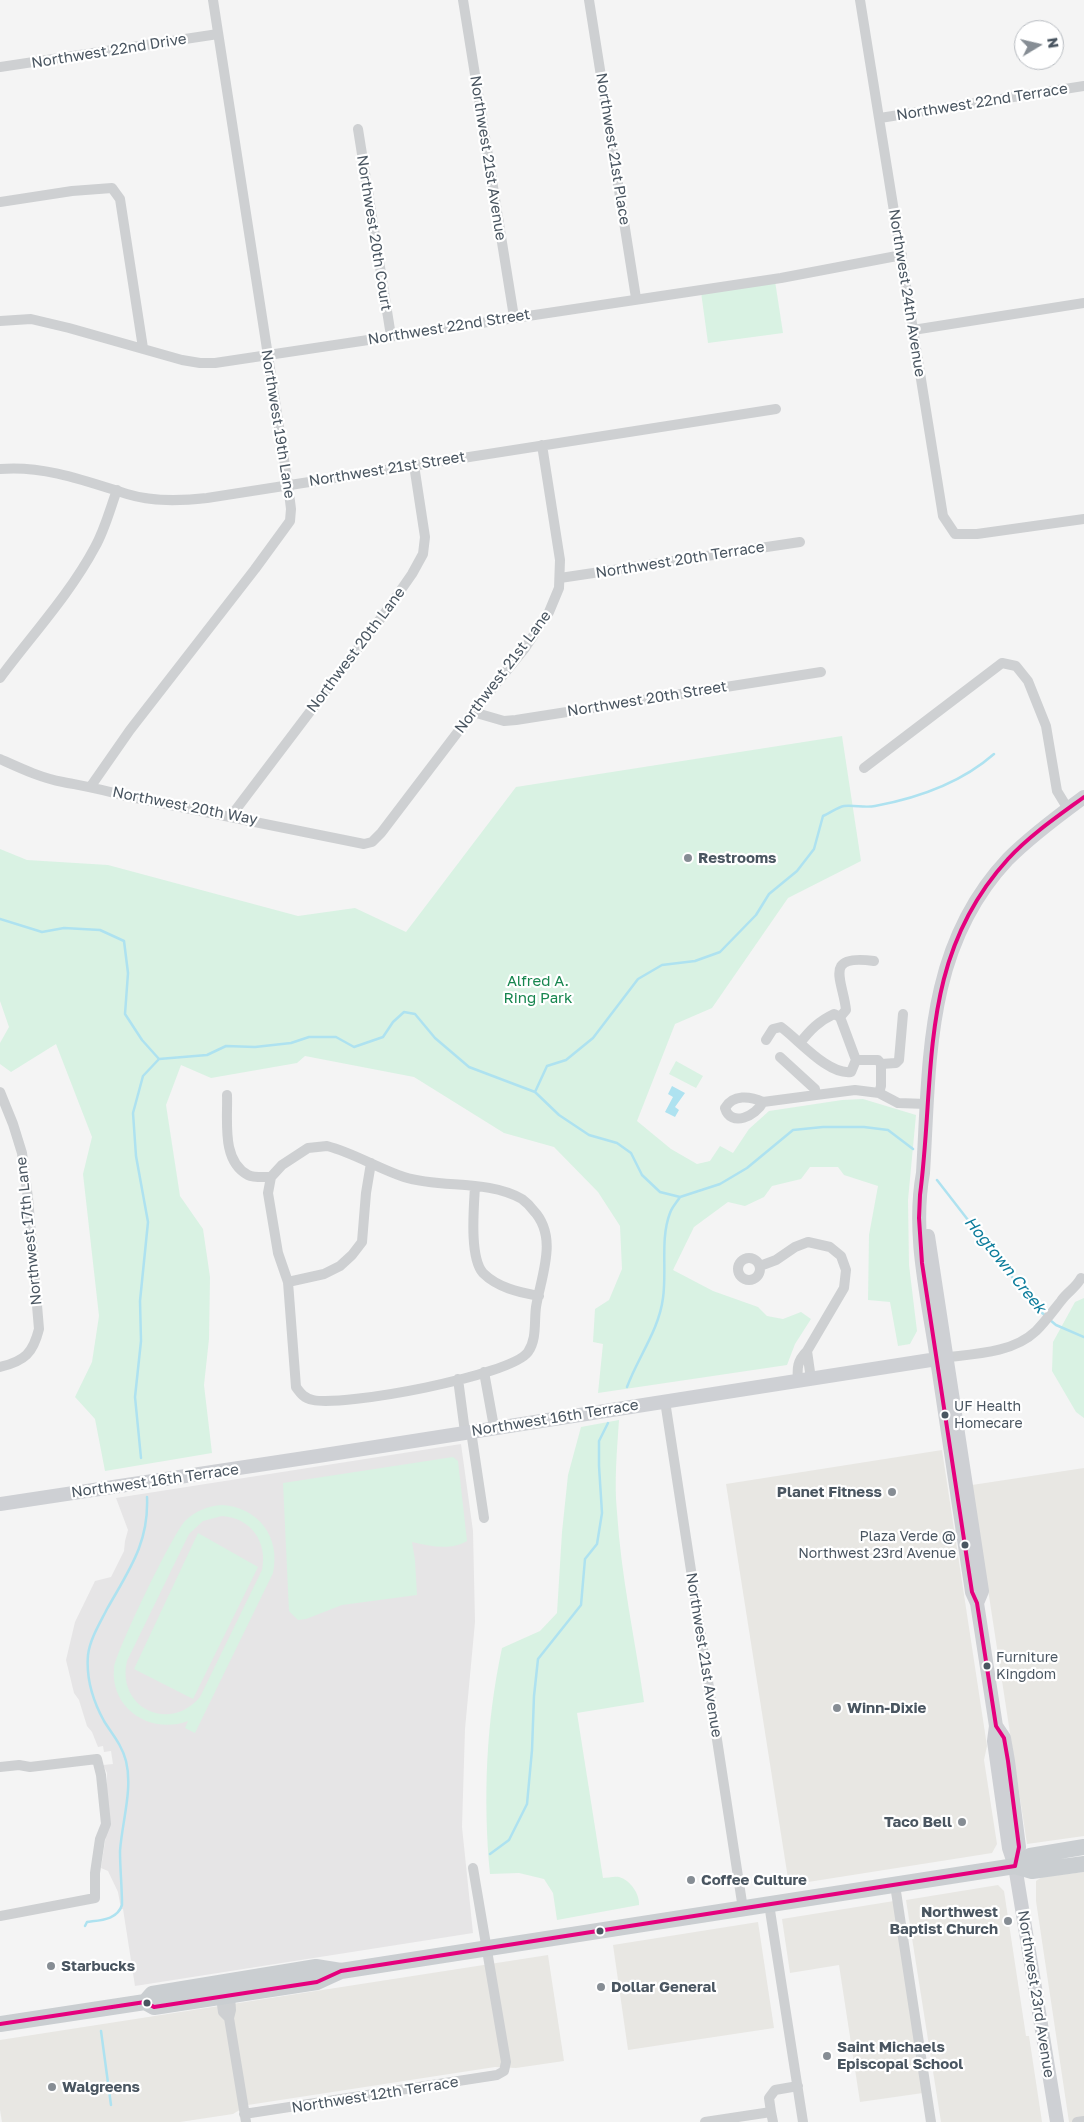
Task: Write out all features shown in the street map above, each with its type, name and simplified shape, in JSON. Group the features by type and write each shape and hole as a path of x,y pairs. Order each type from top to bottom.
{"main road":[{"path":"145,2002 154,2008 317,1982 341,1971 1015,1866 1030,1856 1084,1847"},
{"path":"1015,1866 1032,1871 1084,1864"},
{"path":"0,2024 145,2002 152,1994 316,1967 341,1971"},
{"path":"225,1996 230,1990 299,1978 316,1967"}],"street":[{"name":"Northwest 19th Lane","path":"91,786 130,730 255,570 290,521 291,509 288,485 213,0"},
{"name":"Northwest 21st Avenue","path":"463,0 514,317"},
{"name":"Northwest 21st Place","path":"589,0 636,298"},
{"name":"Northwest 24th Avenue","path":"860,0 943,516 955,534 1003,530 1084,519"},
{"name":"Northwest 22nd Drive","path":"0,67 218,34"},
{"name":"Northwest 22nd Terrace","path":"880,118 1084,86"},
{"name":"Northwest 20th Court","path":"358,129 391,336"},
{"path":"0,202 98,188 112,188 120,199 128,238 143,348"},
{"name":"Northwest 22nd Street","path":"0,321 31,319 200,363 268,356 636,298 784,277 902,256"},
{"path":"913,330 1084,303"},
{"name":"Northwest 21st Street","path":"0,469 45,471 128,495 172,502 776,409"},
{"name":"Northwest 21st Lane","path":"372,842 382,834 473,712 524,648 549,612 559,588 560,560 542,445"},
{"name":"Northwest 20th Lane","path":"232,816 382,617 416,568 423,554 425,537 414,465"},
{"path":"0,678 76,578 102,532 116,490"},
{"name":"Northwest 20th Terrace","path":"560,578 800,542"},
{"path":"864,768 1002,663 1016,666 1028,681 1046,726 1057,791 1068,809"},
{"name":"Northwest 20th Street","path":"473,712 504,720 516,720 821,672"},
{"name":"Northwest 20th Way","path":"0,759 35,774 62,782 91,786 121,794 364,844 372,842"},
{"path":"996,1726 977,1603 982,1591 920,1239 920,1191 923,1173 935,1010 943,973 952,949 973,908 1008,860 1040,831 1084,796"},
{"path":"840,1016 846,1010 838,978 842,966 847,961 856,959 874,961"},
{"path":"800,1043 812,1028 822,1020 834,1014 840,1016"},
{"path":"881,1064 896,1063 899,1060 902,1014"},
{"path":"766,1040 773,1029 781,1027 825,1064 841,1072 851,1072 856,1060 840,1016"},
{"path":"780,1057 815,1089 816,1095"},
{"path":"856,1060 878,1060 881,1064 881,1086 879,1093"},
{"path":"841,1072 841,1091"},
{"path":"763,1102 841,1091 879,1093 898,1103 927,1104"},
{"name":"Northwest 17th Lane","path":"0,1092 22,1153 28,1198 39,1329 34,1348 15,1364 0,1367"},
{"path":"227,1095 230,1152 237,1167 249,1176 271,1177"},
{"path":"327,1146 345,1151 371,1163 405,1177 442,1184 475,1186 498,1190 524,1200 538,1215 545,1230 547,1252 539,1296 535,1335 528,1352 515,1361 484,1372 401,1392 351,1400 313,1400 302,1396 296,1387 288,1282 278,1253 271,1218 268,1192 271,1177 282,1165 308,1148 327,1146"},
{"path":"288,1282 324,1274 340,1266 362,1242 366,1193 371,1163"},
{"path":"475,1186 474,1236 476,1255 482,1271 495,1283 518,1292 539,1296"},
{"path":"760,1266 776,1260 795,1247 808,1242 830,1247 841,1256 846,1270 844,1288 807,1351 798,1362 804,1380"},
{"name":"Northwest 16th Terrace","path":"0,1504 309,1458 468,1431 1001,1349 1035,1332 1081,1278"},
{"path":"484,1372 494,1427"},
{"path":"458,1379 484,1518"},
{"name":"Northwest 21st Avenue","path":"665,1402 742,1909"},
{"name":"Northwest 23rd Avenue","path":"996,1726 1004,1738 1008,1761 1019,1847 1015,1866"},
{"name":"Northwest 23rd Avenue","path":"996,1726 994,1741 1009,1848 1015,1866 1056,2122"},
{"path":"0,1768 19,1765 30,1767 97,1759 101,1775 106,1824 100,1839 95,1873 95,1898 0,1916"},
{"path":"473,1868 487,1948"},
{"path":"895,1885 931,2122"},
{"path":"769,1904 803,2122"},
{"name":"Northwest 12th Terrace","path":"245,2118 488,2077 504,2071 506,2062 487,1948"},
{"path":"225,1996 223,2012 229,2018 245,2118"},
{"path":"704,2122 772,2117 769,2098 775,2090 798,2086"},
{"path":"1077,2122 1084,2121"}],"shaded area":[{"path":"461,1444 473,1531 475,1622 465,1729 462,1827 473,1933 135,1986 123,1909 121,1909 118,1892 108,1871 101,1868 107,1828 107,1773 103,1765 113,1764 111,1751 104,1752 103,1746 98,1747 92,1732 87,1726 79,1700 74,1693 66,1660 75,1622 95,1581 111,1577 124,1551 128,1530 116,1498"},
{"path":"942,1450 987,1746 984,1760 997,1844 992,1853 789,1885 726,1484"},
{"path":"1084,1468 1084,1836 1027,1844 972,1485"},
{"path":"1084,1872 1084,2122 1069,2122 1036,1901 1036,1881 1042,1877"},
{"path":"998,1885 1004,1891 1026,2036 1029,2036 1042,2122 941,2122 906,1900"},
{"path":"894,1901 923,2093 860,2102 839,1965 790,1973 782,1919"},
{"path":"758,1922 774,2028 628,2050 613,1945"},
{"path":"548,1955 564,2061 516,2068 495,2067 248,2105 233,2114 180,2122 2,2122 0,2110 0,2040"}],"green space":[{"path":"775,281 783,333 708,343 701,292"},
{"name":"Alfred A. Ring Park","path":"842,736 861,861 788,898 712,1008 675,1024 637,1121 671,1149 697,1164 710,1161 720,1146 733,1153 749,1129 769,1111 842,1100 863,1099 916,1115 908,1200 909,1265 917,1331 910,1344 898,1346 890,1302 868,1300 869,1235 878,1186 844,1175 838,1167 810,1167 801,1179 772,1186 764,1197 745,1206 728,1202 694,1227 673,1270 713,1291 758,1307 767,1316 783,1319 801,1312 811,1319 795,1344 787,1365 598,1393 603,1344 593,1342 595,1309 609,1300 622,1269 620,1226 598,1192 554,1147 504,1133 414,1077 305,1056 297,1063 211,1078 181,1065 166,1105 180,1196 203,1229 210,1277 209,1339 204,1385 212,1453 105,1471 95,1419 75,1397 92,1362 99,1316 83,1174 92,1137 56,1044 11,1072 0,1064 0,1043 9,1027 0,1001 0,849 27,860 108,865 298,916 355,908 406,932 516,787"},
{"path":"676,1061 703,1076 696,1088 669,1074"},
{"path":"1084,1298 1084,1418 1076,1412 1052,1371 1053,1342 1075,1302"},
{"path":"619,1420 616,1501 619,1536 644,1702 577,1713 603,1878 619,1877 627,1881 638,1896 639,1905 557,1920 553,1893 544,1879 519,1873 490,1874 487,1761 492,1704 502,1648 540,1631 557,1613 568,1475 581,1427"},
{"path":"453,1457 458,1461 467,1541 447,1547 412,1542 417,1595 342,1605 306,1619 298,1620 289,1611 283,1483"},
{"path":"217,1506 235,1507 246,1511 256,1518 270,1536 275,1560 273,1573 195,1733 185,1728 188,1721 160,1724 147,1721 136,1715 119,1696 115,1683 114,1668 134,1618 157,1569 178,1531 193,1514","holes":["222,1516 241,1521 249,1527 260,1541 263,1560 262,1570 200,1697 188,1708 174,1713 160,1714 148,1710 137,1702 129,1691 126,1677 127,1661 189,1534 203,1521"]},
{"path":"198,1533 258,1567 193,1699 134,1669"}],"water":[{"path":"672,1086 685,1093 675,1107 679,1110 675,1117 665,1112 673,1097 668,1094"}],"waterway":[{"path":"535,1092 547,1066 566,1060 593,1038 638,979 662,965 695,961 720,952 756,915 769,894 797,871 814,849 823,816 844,806 875,806 923,794 968,773 994,754"},
{"path":"0,919 42,932 64,928 100,930 124,941 128,973 125,1014 142,1040 159,1059 207,1055 226,1046 255,1047 291,1043 309,1037 336,1037 354,1047 383,1037 393,1022 404,1012 415,1014 435,1038 469,1067 535,1092 559,1115 589,1135 617,1143 631,1153 642,1175 660,1192 680,1197"},
{"path":"141,1458 135,1397 141,1341 140,1301 148,1222 136,1156 133,1113 143,1076 159,1059"},
{"name":"Hogtown Creek","path":"680,1197 720,1184 747,1168 793,1130 823,1127 864,1127 888,1130 913,1149"},
{"name":"Hogtown Creek","path":"937,1180 1037,1309 1046,1316"},
{"path":"627,1387 653,1332 661,1310 664,1287 665,1233 671,1211 680,1197"},
{"name":"Hogtown Creek","path":"1050,1320 1056,1325 1084,1337"},
{"path":"490,1854 509,1840 527,1804 538,1659 581,1605 585,1559 597,1544 602,1513 599,1441 608,1423"},
{"path":"85,1926 87,1922 103,1920 116,1914 122,1905 120,1851 128,1783 128,1772 124,1755 104,1721 94,1697 89,1681 88,1655 96,1631 136,1556 145,1528 147,1497"},
{"path":"101,2031 111,2105"}],"transit line":[{"path":"1015,1866 1019,1847 1008,1761 1004,1738 996,1726 977,1603 972,1592 922,1263 919,1218 920,1195 936,1019 944,977 958,937 979,897 1008,859 1035,834 1084,797"},
{"path":"0,2024 145,2002 154,2007 317,1982 341,1971 1015,1866"}],"place":[{"name":"Restrooms","path":"688,858"},
{"name":"UF Health Homecare","path":"945,1415"},
{"name":"Planet Fitness","path":"892,1492"},
{"name":"Plaza Verde @ Northwest 23rd Avenue","path":"965,1545"},
{"name":"Furniture Kingdom","path":"987,1666"},
{"name":"Winn-Dixie","path":"837,1708"},
{"name":"Taco Bell","path":"962,1822"},
{"name":"Coffee Culture","path":"691,1880"},
{"name":"Northwest Baptist Church","path":"1008,1921"},
{"name":"Starbucks","path":"51,1966"},
{"name":"Dollar General","path":"601,1987"},
{"name":"Saint Michaels Episcopal School","path":"827,2056"},
{"name":"Walgreens","path":"52,2087"}]}
